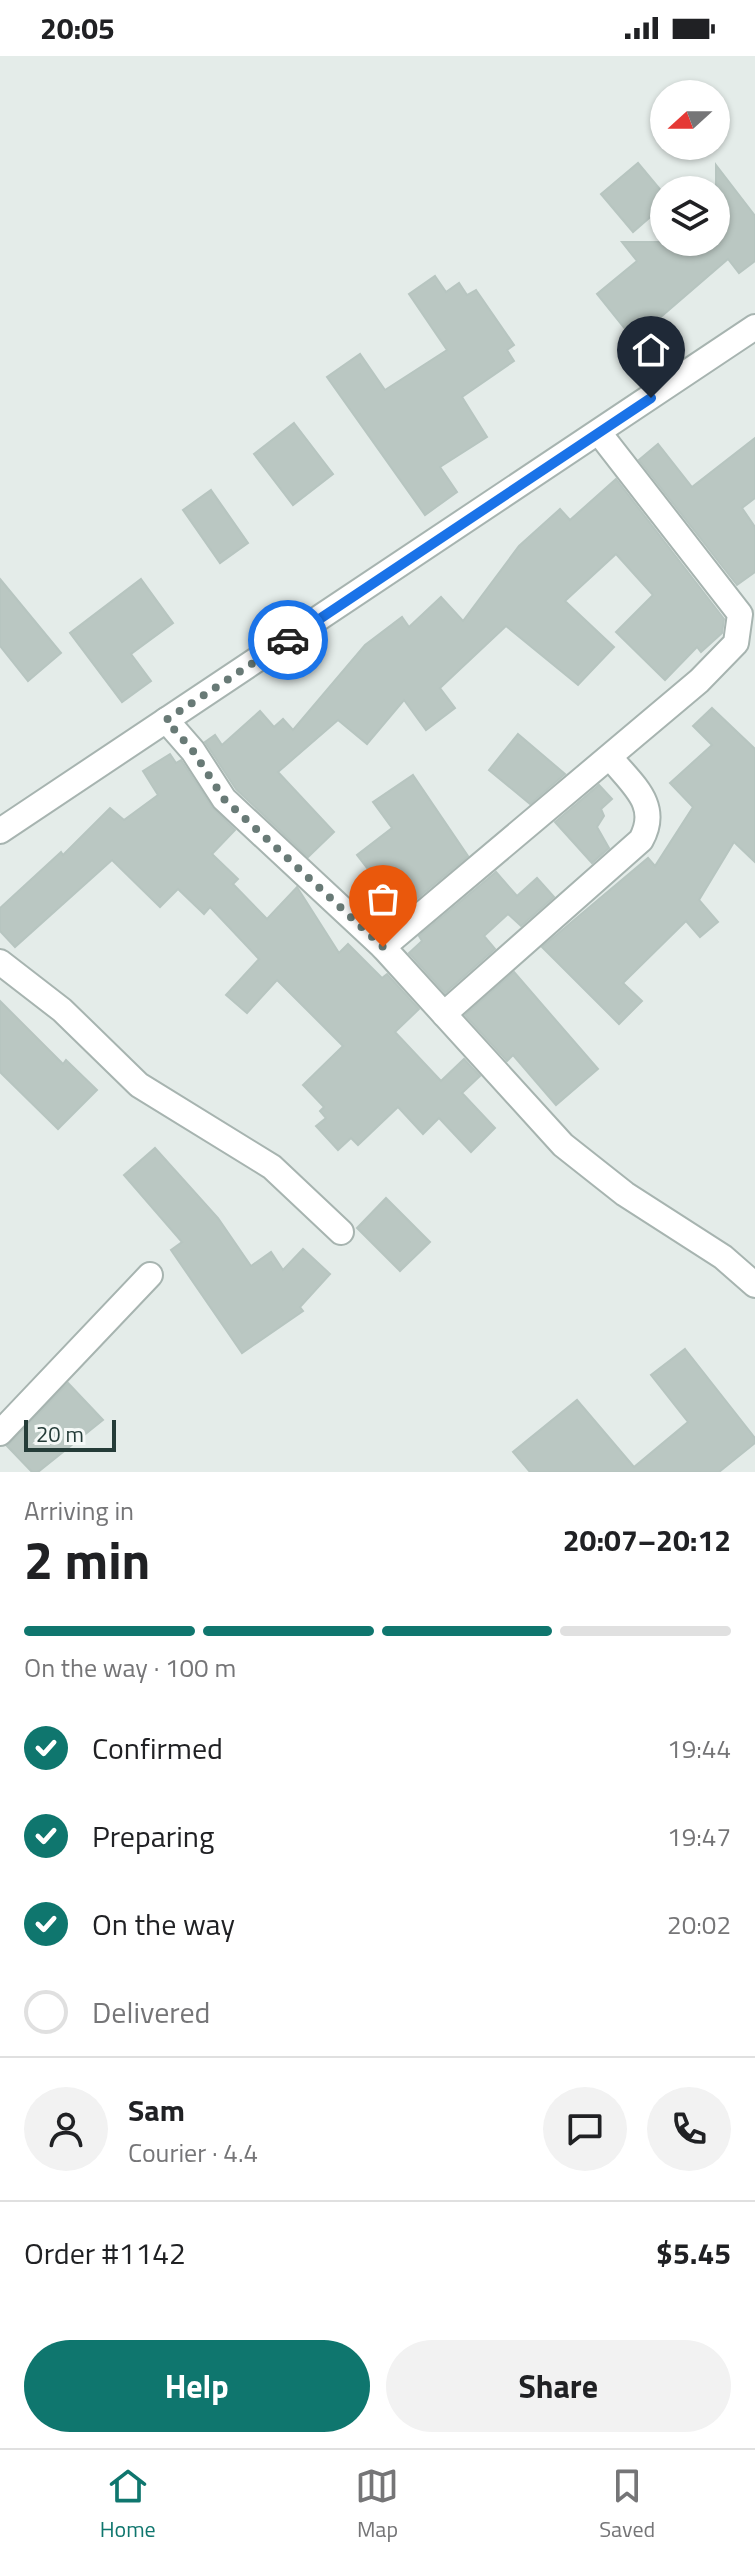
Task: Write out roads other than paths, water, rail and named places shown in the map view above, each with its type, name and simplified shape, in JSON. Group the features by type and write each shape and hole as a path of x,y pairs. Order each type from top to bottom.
{"street":[{"path":"0,831 600,434 755,327"},
{"path":"383,947 699,681 736,643 740,614 600,434"},
{"path":"166,720 193,751 224,799 383,947 563,1145 625,1194 723,1257 755,1285"},
{"path":"444,1014 641,840 650,824 647,804 610,757"},
{"path":"0,962 62,1010 139,1085 272,1167 341,1232"},
{"path":"0,1433 150,1275"}]}
